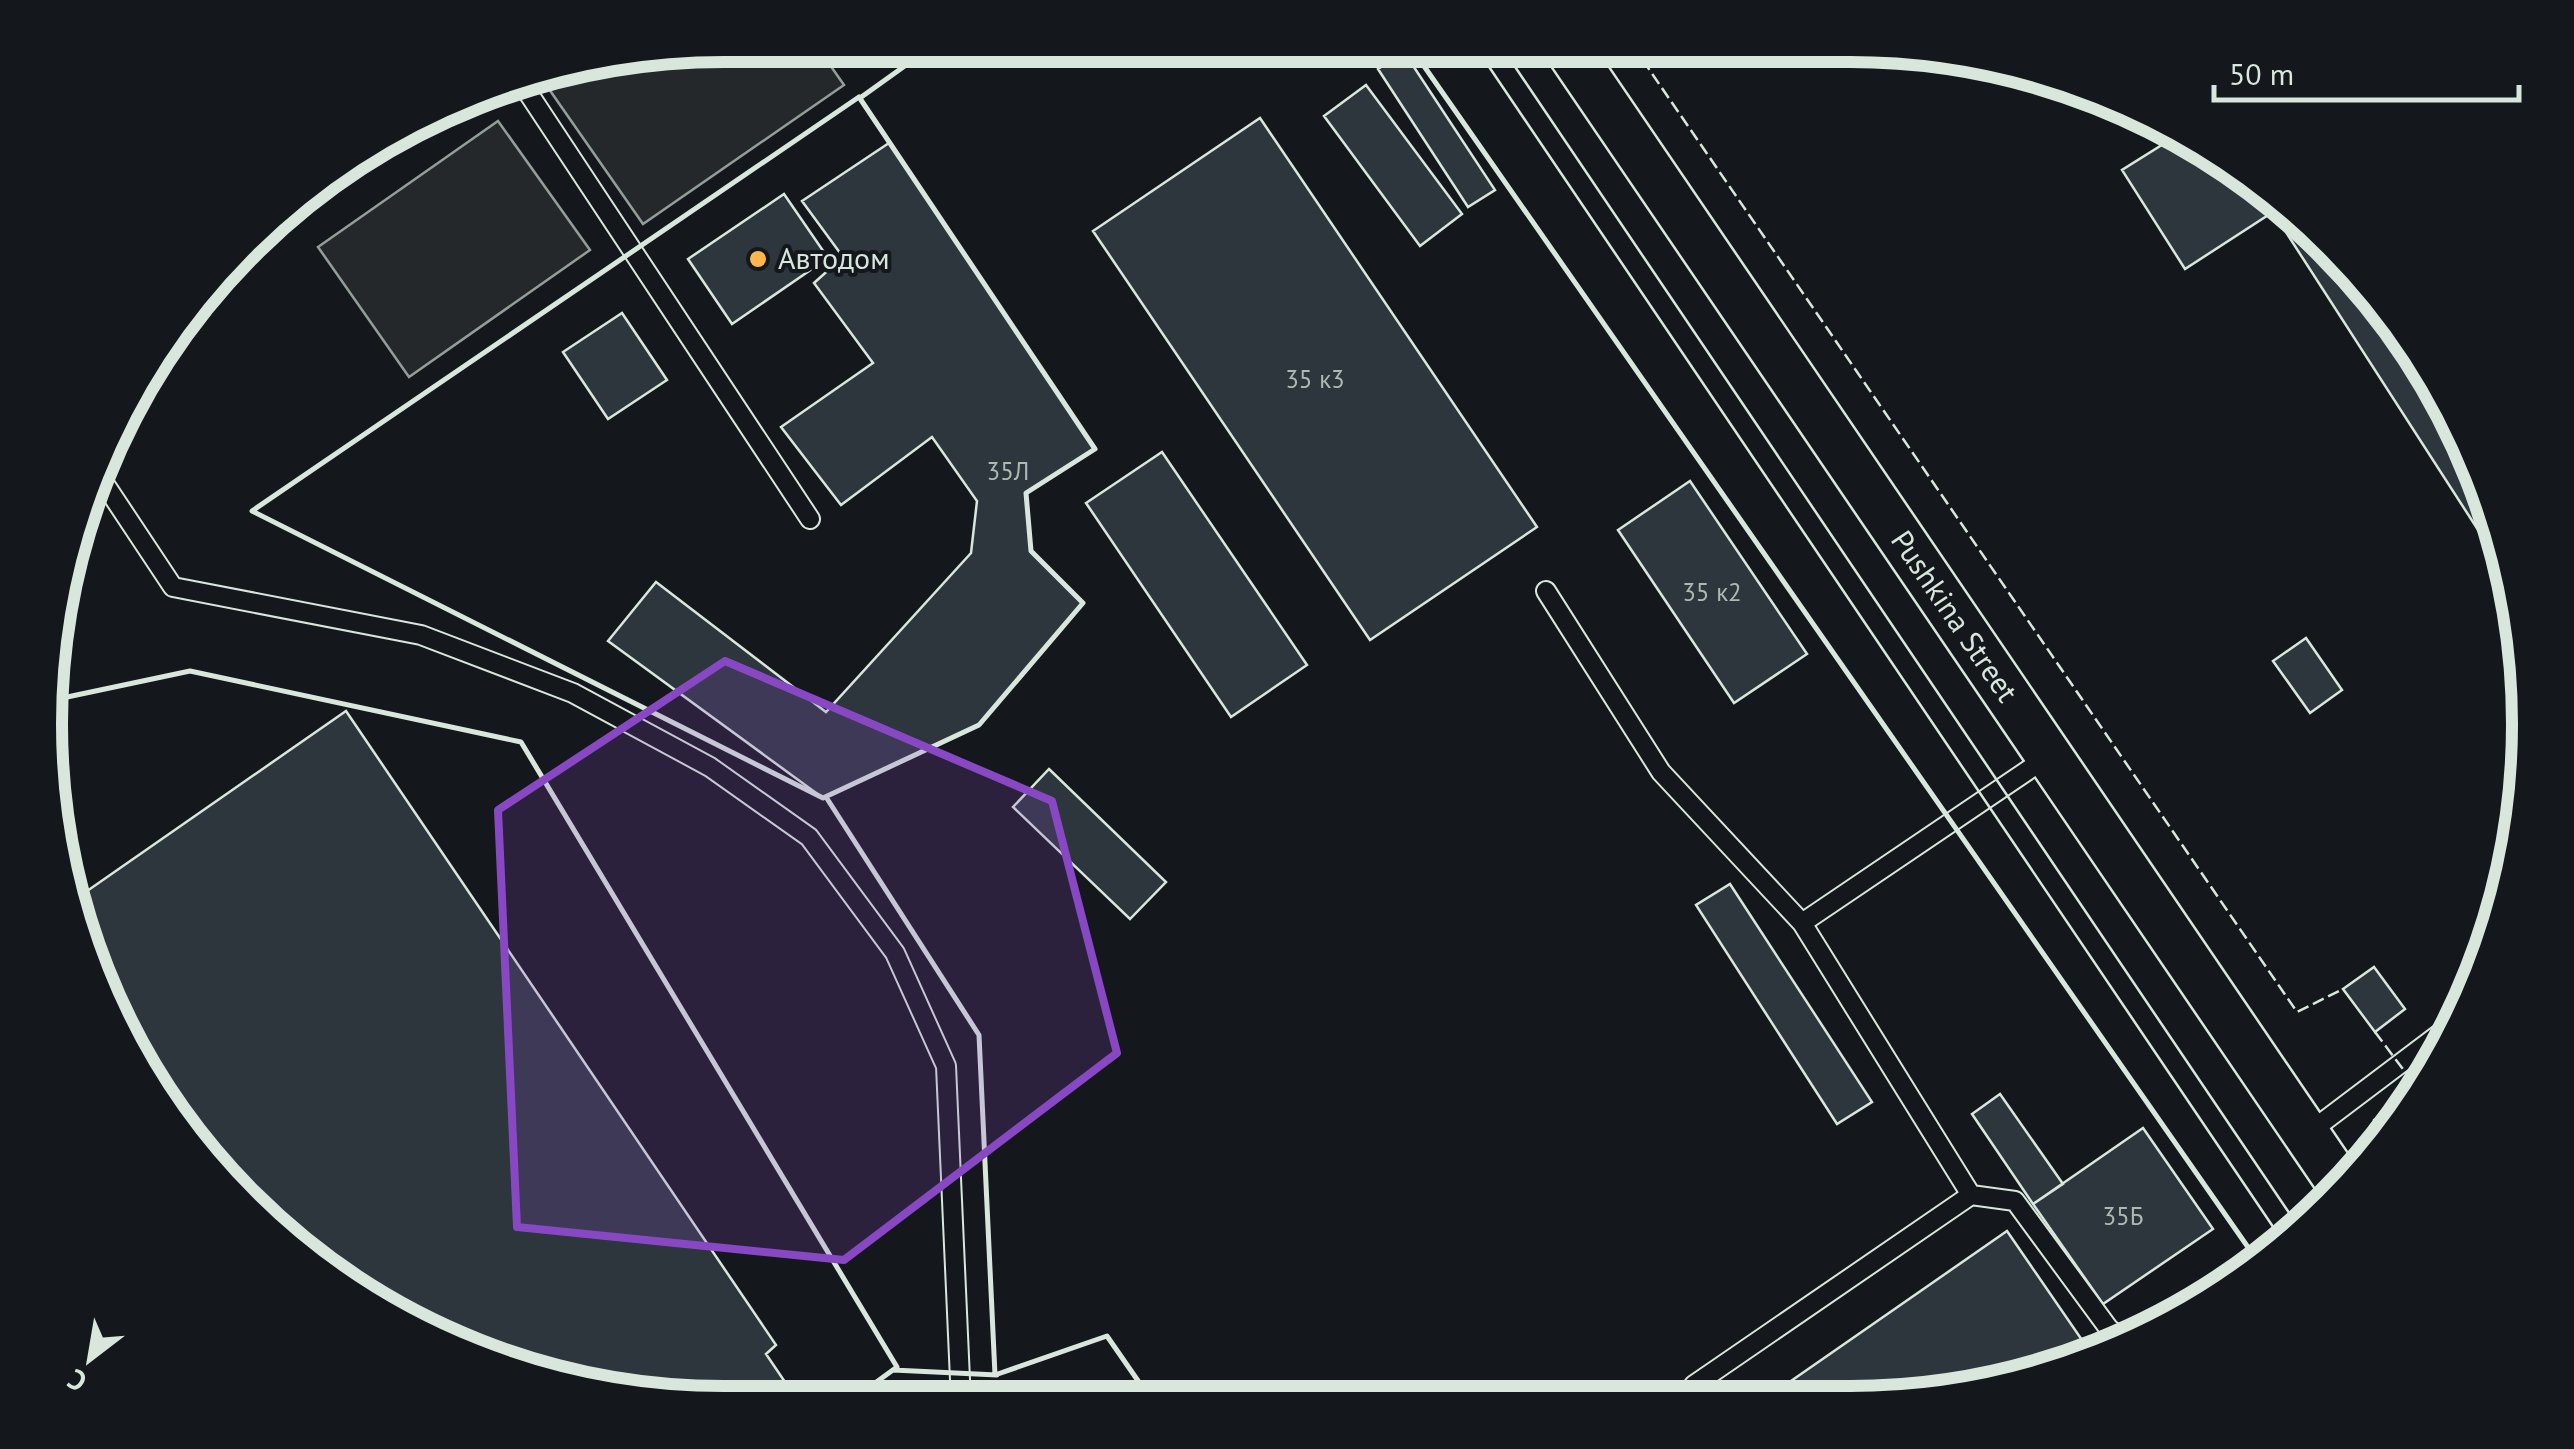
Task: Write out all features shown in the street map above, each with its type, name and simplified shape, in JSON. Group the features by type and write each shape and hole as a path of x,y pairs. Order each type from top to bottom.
{"street":[{"name":"Pushkina Street","path":"1577,62 2334,1175"}],"lane":[{"path":"528,93 810,518"},
{"path":"107,487 173,587 421,635 573,693 710,767 809,837 894,953 946,1066 959,1386"},
{"path":"1546,591 1661,772 1802,923 1971,1195"},
{"path":"1802,923 2049,756"},
{"path":"2306,1134 2431,1040"},
{"path":"1694,1386 1971,1195 2015,1202 2113,1332"}],"highlighted area":[{"path":"725,661 1052,801 1117,1053 844,1260 517,1227 498,810"}],"shaded area":[{"path":"828,62 844,85 643,224 547,87 595,75 681,64"},
{"path":"498,121 590,250 409,377 318,247"}],"building":[{"path":"1389,62 1411,62 1495,190 1468,207 1378,69"},
{"path":"1366,85 1462,214 1420,246 1324,116"},
{"path":"1260,118 1537,527 1370,640 1093,231"},
{"path":"889,143 1095,449 1026,493 1031,551 1083,603 979,725 823,798 608,641 656,582 826,712 971,553 977,501 932,437 841,505 781,427 873,363 814,283 843,257 802,201"},
{"path":"2165,143 2217,174 2270,214 2185,269 2122,170"},
{"name":"Автодом","path":"784,194 828,258 732,324 688,259"},
{"path":"2279,221 2347,288 2400,357 2443,432 2485,541"},
{"path":"622,313 667,380 608,419 563,352"},
{"path":"1162,452 1307,665 1231,717 1086,503"},
{"path":"1690,481 1807,654 1734,703 1618,530"},
{"path":"2306,638 2342,690 2310,713 2273,661"},
{"path":"346,711 776,1345 766,1354 787,1385 681,1385 595,1374 553,1364 432,1318 393,1298 321,1250 256,1193 199,1128 174,1092 151,1056 113,978 84,893"},
{"path":"1049,769 1166,882 1130,919 1013,807"},
{"path":"1730,884 1872,1102 1837,1124 1696,905"},
{"path":"2374,967 2405,1009 2375,1032 2343,989"},
{"path":"2000,1094 2063,1184 2033,1204 1972,1114"},
{"path":"2143,1128 2213,1229 2103,1304 2033,1204"},
{"path":"2007,1231 2084,1343 2021,1364 1936,1381 1784,1386"}],"tram line":[{"path":"1486,62 2276,1231"},
{"path":"1512,62 2292,1217"}],"fence":[{"path":"1644,62 2297,1012 2343,989"},
{"path":"2375,1032 2409,1077"},
{"path":"2377,1125 2374,1120 2390,1106"}],"wall":[{"path":"860,98 910,62"},
{"path":"1421,62 2251,1251"},
{"path":"859,97 1095,449 1026,493 1031,551 1083,603 979,725 823,798 252,511 859,97"},
{"path":"63,698 190,671 521,742 897,1367 871,1386"},
{"path":"826,797 979,1035 995,1375 1107,1336 1142,1386"},
{"path":"893,1370 997,1375"}],"place":[{"name":"Автодом","path":"758,259"}]}
